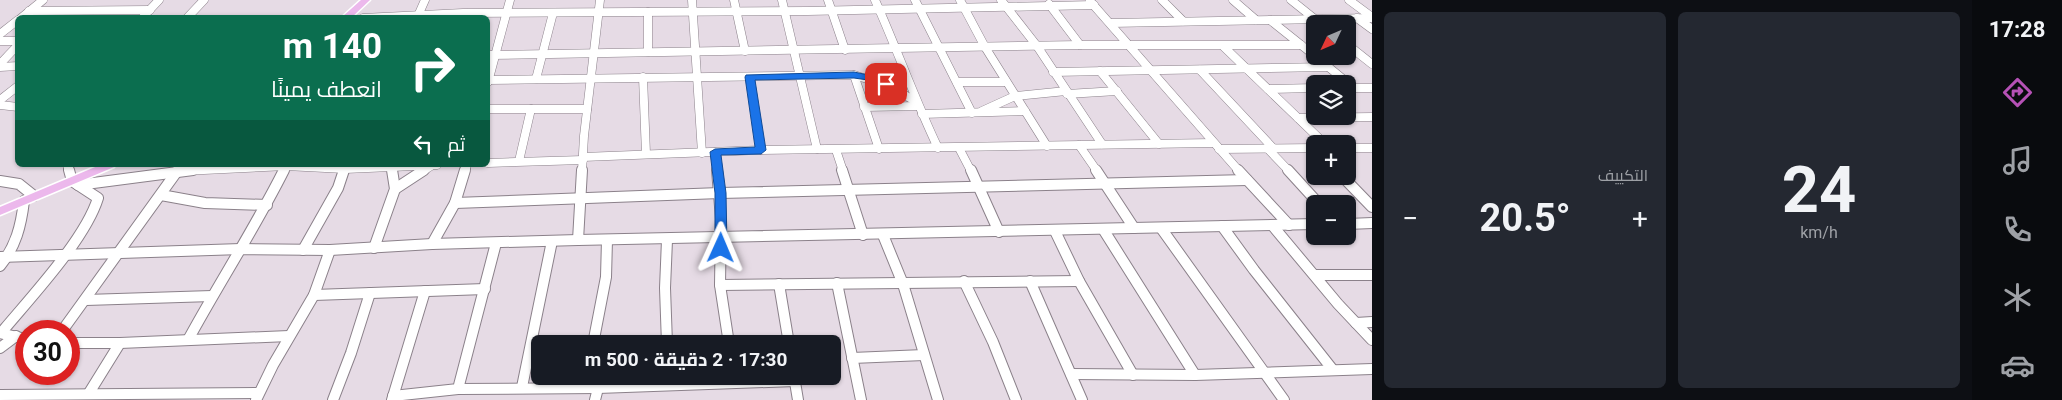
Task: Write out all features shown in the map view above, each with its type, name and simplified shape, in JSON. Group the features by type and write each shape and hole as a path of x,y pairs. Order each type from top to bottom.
{"main road":[{"path":"348,15 366,0"},
{"path":"0,211 75,183 106,167"}],"street":[{"path":"27,15 43,0"},
{"path":"145,15 159,0"},
{"path":"191,15 204,0"},
{"path":"418,15 425,0"},
{"path":"510,0 491,55 1080,45 1301,45"},
{"path":"578,240 587,109 600,0"},
{"path":"692,0 702,153"},
{"path":"734,0 745,51"},
{"path":"782,0 817,149"},
{"path":"828,0 845,50"},
{"path":"875,0 910,81 917,104 938,148"},
{"path":"915,0 975,113"},
{"path":"960,0 985,47 1047,146"},
{"path":"1001,0 1037,46 1102,144"},
{"path":"1162,0 1183,22"},
{"path":"1234,0 1256,20"},
{"path":"1291,0 1310,15"},
{"path":"1349,0 1372,17"},
{"path":"463,15 506,13 832,11 1006,7 1048,3 1092,2 1216,146 1289,225"},
{"path":"1048,3 1080,45"},
{"path":"27,15 86,10 150,10"},
{"path":"70,15 86,10"},
{"path":"98,15 103,10"},
{"path":"352,10 375,15"},
{"path":"648,12 648,52"},
{"path":"536,79 553,13"},
{"path":"1357,18 1372,17"},
{"path":"1357,18 1372,29"},
{"path":"1111,23 1306,19"},
{"path":"1270,20 1306,49"},
{"path":"0,34 15,22"},
{"path":"0,41 15,41"},
{"path":"1223,46 1316,135"},
{"path":"0,65 15,49"},
{"path":"1356,51 1372,64"},
{"path":"0,65 15,66"},
{"path":"1326,65 1337,75"},
{"path":"1053,72 1328,67"},
{"path":"1200,70 1311,195"},
{"path":"1100,71 1159,144"},
{"path":"490,81 854,75 886,84 917,104"},
{"path":"854,75 879,149"},
{"path":"644,77 646,154"},
{"path":"750,77 761,150"},
{"path":"490,87 511,79"},
{"path":"957,82 1006,82"},
{"path":"0,100 15,88"},
{"path":"1268,89 1306,88"},
{"path":"1356,88 1372,88"},
{"path":"975,113 1015,96 1117,91"},
{"path":"864,107 917,104"},
{"path":"0,105 15,107"},
{"path":"490,109 587,109"},
{"path":"519,162 531,109"},
{"path":"922,114 1025,111"},
{"path":"1298,118 1372,117"},
{"path":"490,163 761,150 1102,144 1306,148"},
{"path":"1079,145 1134,228"},
{"path":"959,148 979,186 999,232"},
{"path":"1368,148 1372,155"},
{"path":"836,150 863,236"},
{"path":"715,152 720,193 722,238 720,284 727,335"},
{"path":"15,336 1,333 88,222 98,203 98,198 94,194 75,183 68,167"},
{"path":"75,183 180,169 232,167"},
{"path":"188,340 212,296 267,205 286,167"},
{"path":"304,250 338,188 346,167 391,167 395,189 374,248"},
{"path":"395,189 430,167"},
{"path":"432,244 455,203 466,167"},
{"path":"71,320 180,169"},
{"path":"455,203 720,193 1247,180"},
{"path":"0,181 26,186 29,199 18,238 4,256 0,266"},
{"path":"1351,185 1372,207"},
{"path":"161,195 197,202 267,205"},
{"path":"1356,224 1372,223"},
{"path":"4,256 241,249 330,250 432,244 578,240 863,236 1306,224"},
{"path":"1272,225 1372,340"},
{"path":"1222,226 1254,270 1333,370"},
{"path":"1161,228 1284,400"},
{"path":"1103,229 1195,374"},
{"path":"1055,231 1079,281 1133,375"},
{"path":"883,235 903,284 938,400"},
{"path":"595,335 606,277 607,240"},
{"path":"666,335 665,288 668,240"},
{"path":"522,387 552,241"},
{"path":"458,389 496,243"},
{"path":"1,396 257,396 314,294 330,250"},
{"path":"1314,275 1371,276"},
{"path":"720,284 903,284 964,281 1079,281"},
{"path":"964,281 993,342 1016,400"},
{"path":"1030,281 1082,400"},
{"path":"779,284 788,335"},
{"path":"837,284 861,400"},
{"path":"314,294 485,289"},
{"path":"426,291 393,398 458,389 522,387 598,388 627,385"},
{"path":"333,400 351,353 370,293"},
{"path":"86,300 212,296"},
{"path":"1356,322 1372,322"},
{"path":"80,343 289,336"},
{"path":"0,348 15,341"},
{"path":"94,395 120,343"},
{"path":"852,358 924,355"},
{"path":"1071,374 1265,373 1372,369"},
{"path":"595,400 598,388 596,385"},
{"path":"796,385 798,400"}],"route":[{"path":"721,248 720,193 715,152 761,150 750,77 854,75 886,84"}]}
